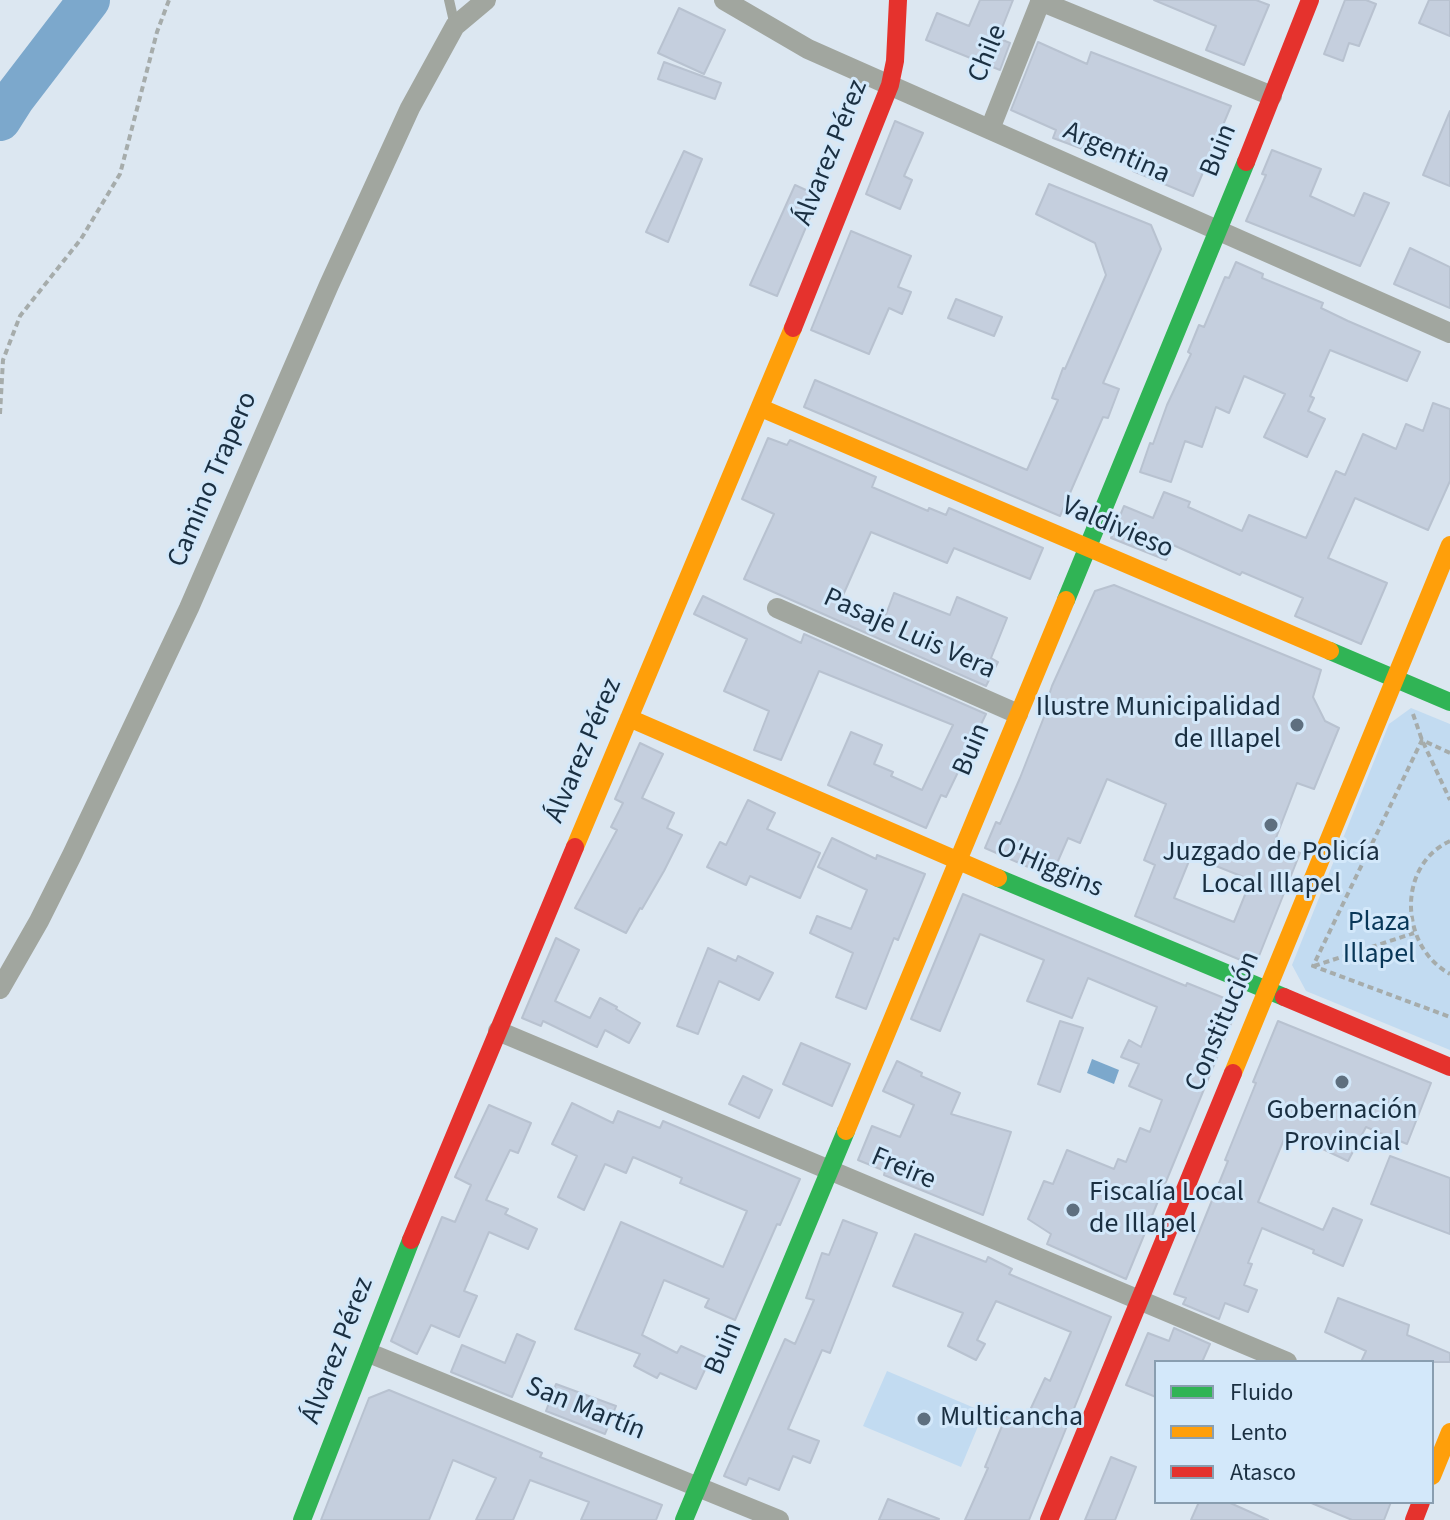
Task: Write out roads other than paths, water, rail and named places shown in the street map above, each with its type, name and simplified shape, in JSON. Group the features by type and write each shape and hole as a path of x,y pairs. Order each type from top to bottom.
{"street":[{"name":"Camino Trapero","path":"0,989 59,881 189,608 348,245 423,83 455,26 486,0"},
{"path":"724,0 808,49 890,85"},
{"name":"Álvarez Pérez","path":"302,1520 434,1181 761,408 890,85 895,61 898,0"},
{"path":"1041,0 1272,96"},
{"name":"Chile","path":"990,129 1041,0"},
{"name":"Buin","path":"684,1520 1219,230 1310,0"},
{"name":"Argentina","path":"890,85 1450,333"},
{"name":"Valdivieso","path":"761,408 1450,702"},
{"name":"Constitución","path":"1049,1520 1450,545"},
{"name":"Pasaje Luis Vera","path":"777,608 1018,714"},
{"name":"O'Higgins","path":"629,718 957,861 1450,1067"},
{"name":"Freire","path":"498,1031 1282,1360"},
{"name":"San Martín","path":"369,1353 779,1520"},
{"path":"1434,1471 1450,1431"}],"lane":[{"path":"449,0 455,26"}],"water":[{"path":"1092,1059 1119,1070 1114,1084 1087,1073"}],"waterway":[{"path":"0,120 89,0"}],"place":[{"name":"Ilustre Municipalidad de Illapel","path":"1297,725"},
{"name":"Juzgado de Policía Local Illapel","path":"1271,825"},
{"name":"Gobernación Provincial","path":"1342,1082"},
{"name":"Fiscalía Local de Illapel","path":"1073,1210"},
{"name":"Multicancha","path":"924,1419"}],"park label":[{"name":"Plaza Illapel","path":"1379,940"}]}
